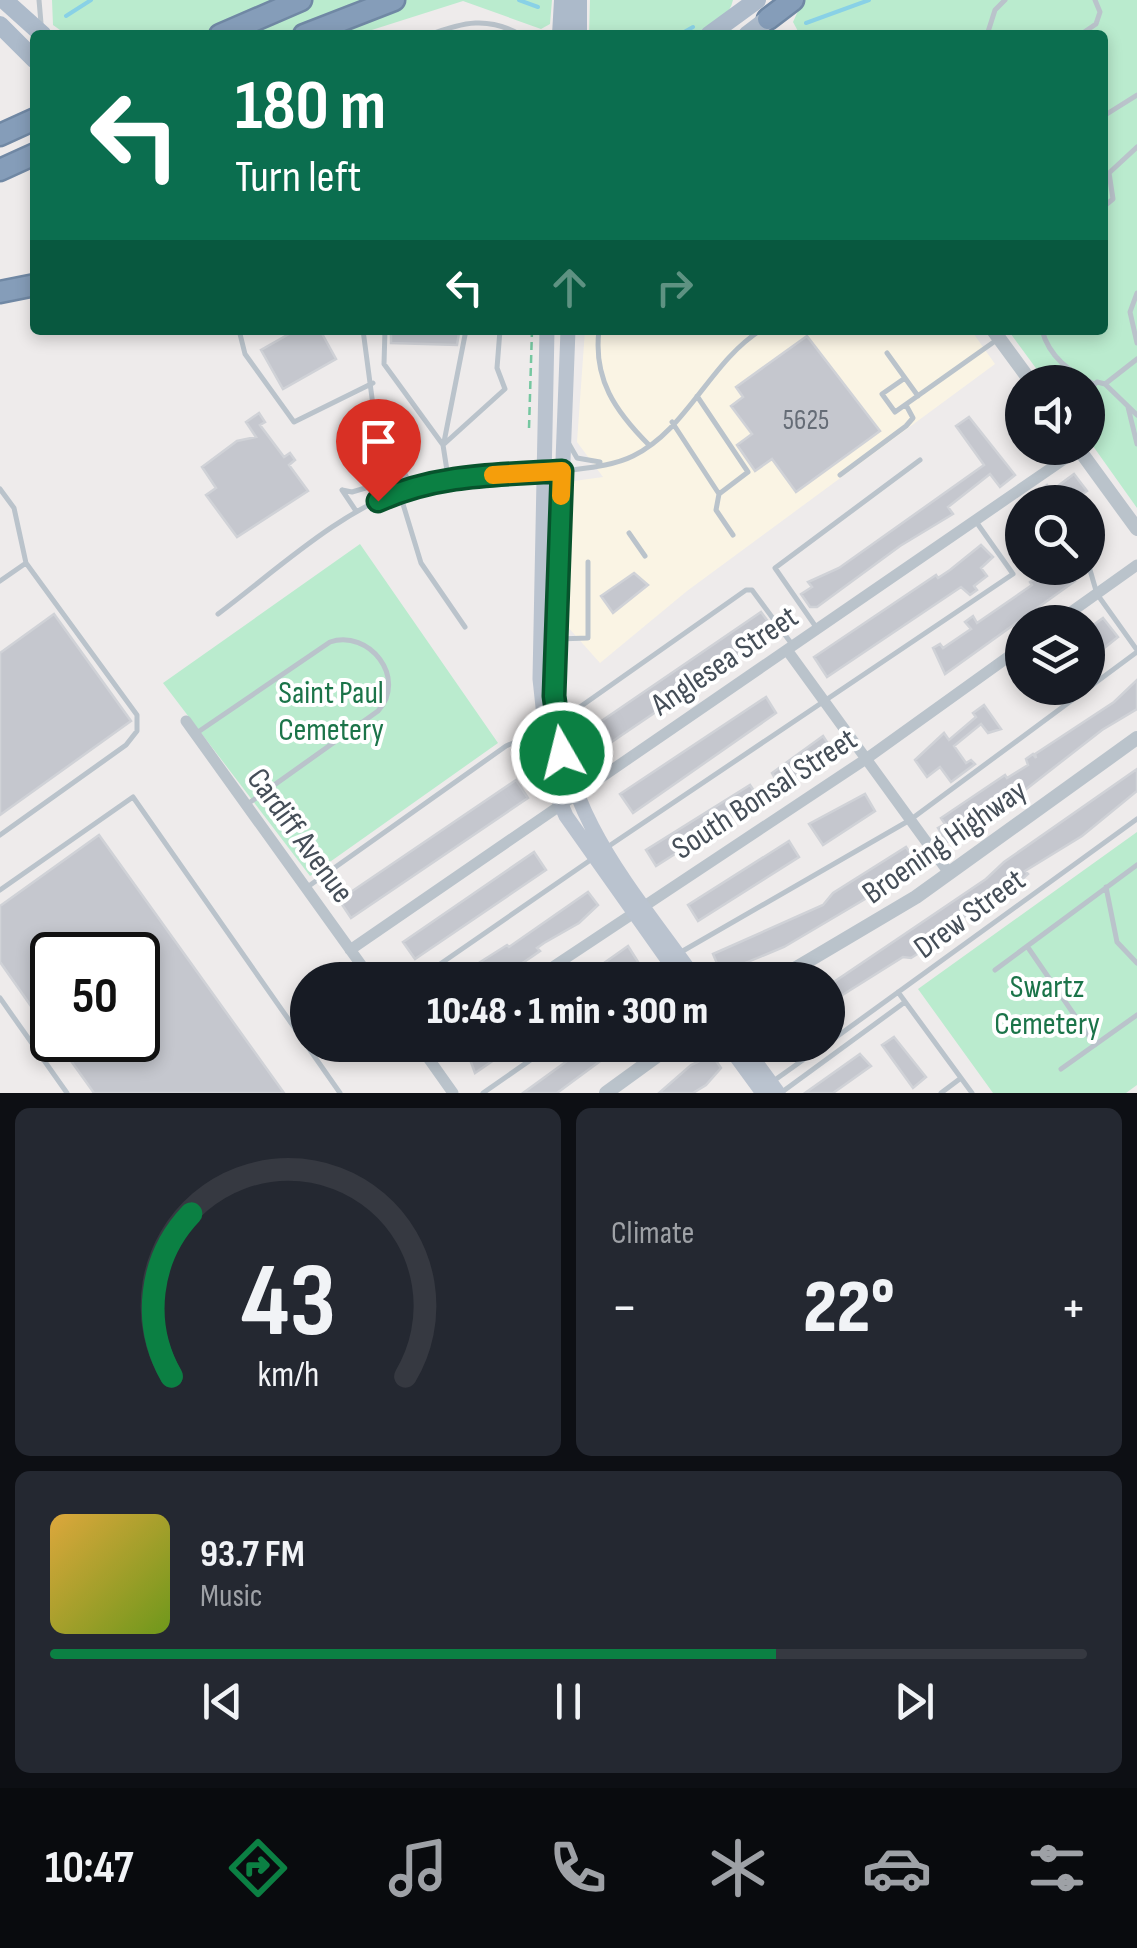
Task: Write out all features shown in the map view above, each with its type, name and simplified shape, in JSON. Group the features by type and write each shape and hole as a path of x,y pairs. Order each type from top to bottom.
{"highway":[{"path":"232,30 301,0"},
{"path":"317,30 394,0"},
{"path":"759,10 792,0"},
{"path":"0,135 30,121"},
{"path":"0,170 30,156"},
{"path":"0,292 30,286"}],"main road":[{"path":"560,30 562,0"},
{"path":"578,0 578,30"},
{"path":"6,3 38,30"},
{"path":"719,30 759,10"},
{"path":"0,25 30,55"},
{"path":"547,335 544,472 550,721 560,806 677,962"},
{"path":"568,335 550,721 574,796 599,854"},
{"path":"673,958 675,962"},
{"path":"743,1062 768,1091"},
{"path":"752,1062 768,1091"}],"street":[{"path":"997,335 1019,365"},
{"name":"Anglesea Street","path":"350,950 1054,465"},
{"path":"1090,465 1137,529"},
{"path":"1081,605 1137,566"},
{"path":"790,648 949,873"},
{"name":"South Bonsal Street","path":"559,962 866,760 1005,660"},
{"name":"Cardiff Avenue","path":"186,721 359,962"},
{"name":"Broening Highway","path":"808,962 873,925 1137,738"},
{"path":"431,1062 453,1093"},
{"path":"606,1093 649,1062"}],"lane":[{"path":"39,0 43,30"},
{"path":"989,30 995,10 1005,0"},
{"path":"1087,30 1096,24 1100,12 1094,0"},
{"path":"442,30 468,20 512,30"},
{"path":"1108,114 1137,95"},
{"path":"1108,169 1137,147"},
{"path":"1108,204 1113,200 1112,169"},
{"path":"1137,293 1130,312 1137,343"},
{"path":"240,335 245,354 294,422 373,383"},
{"path":"363,335 373,383 374,413 411,486"},
{"path":"385,335 384,364 443,446"},
{"path":"448,477 443,446 465,335"},
{"path":"443,446 504,389 497,368 500,335"},
{"path":"599,335 602,382 620,416 649,446"},
{"path":"218,614 356,511 411,486 448,477 562,471 631,458 649,446 697,396 729,353 753,335"},
{"path":"905,378 882,394 895,412 995,335"},
{"path":"1044,335 1050,350 1064,365"},
{"path":"887,353 918,396"},
{"path":"1105,383 1137,359"},
{"path":"1105,385 1137,415"},
{"path":"697,396 748,472 719,494 716,510 733,535"},
{"path":"1127,404 1137,444"},
{"path":"840,475 906,426 913,418 906,405"},
{"path":"672,422 719,494"},
{"path":"564,435 577,458 608,463"},
{"path":"818,629 775,568 920,460"},
{"path":"356,511 342,490 352,492 407,476"},
{"path":"0,489 14,508 26,563 115,683 136,715 137,731 126,744 0,835"},
{"path":"400,491 421,563 465,627"},
{"path":"443,962 1013,574 976,521"},
{"path":"629,534 646,556"},
{"path":"555,639 588,638 588,562"},
{"path":"0,581 26,563"},
{"path":"667,962 910,820 1137,651 1094,585"},
{"path":"306,888 506,746 550,721 746,590 752,590 763,603 790,648"},
{"path":"195,734 330,642 352,640 378,656 390,689 384,705 246,805"},
{"path":"0,890 133,797 340,1093"},
{"name":"Drew Street","path":"845,1030 1137,818"},
{"path":"995,970 1137,865"},
{"path":"1106,887 1117,942 1137,963"},
{"path":"1028,948 1095,1045"},
{"path":"898,992 972,1093"},
{"path":"0,998 68,1093"},
{"path":"768,1091 905,1002"},
{"path":"1061,1069 1137,1015"},
{"path":"483,1093 528,1062"},
{"name":"Drew Street","path":"768,1091 804,1062"},
{"path":"941,1093 961,1078"}],"path":[{"path":"529,428 532,335"}],"shaded area":[{"path":"585,335 975,335 995,364 687,591 600,663 566,625 574,481 603,477 577,442"}],"green space":[{"path":"52,0 552,0 550,24 541,29 463,1 372,30 60,30 53,25"},
{"path":"590,0 733,0 725,16 701,30 589,30"},
{"path":"803,0 1137,0 1137,508 1105,463 1105,365 1034,365 1012,335 1108,335 1108,30 797,30 793,22"},
{"name":"Saint Paul Cemetery","path":"360,544 498,743 310,876 163,683"},
{"name":"Swartz Cemetery","path":"1137,832 1137,1085 1126,1093 993,1093 918,989"}],"building":[{"path":"287,335 323,335 336,359 283,389 261,350"},
{"path":"391,335 459,335 457,345 391,343"},
{"path":"807,336 880,431 796,492 772,459 755,471 737,445 752,434 731,406 743,397 736,387"},
{"path":"259,413 265,422 260,425 284,457 290,453 295,460 289,465 308,491 237,537 206,495 216,488 202,467 237,441 256,437 246,422"},
{"path":"969,417 1015,475 1000,487 990,474 948,507 953,514 900,546 817,607 810,607 801,594 812,587 808,582 839,568 984,465 956,426"},
{"path":"1074,474 1082,485 1059,485"},
{"path":"981,545 993,557 981,568 987,576 974,586 977,590 970,595 961,587 827,677 814,657 936,575 938,578 950,570"},
{"path":"634,573 648,585 613,613 601,596"},
{"path":"1032,585 1069,585 1041,605 1005,605 1005,631 945,674 933,648 940,644 943,648 971,629 965,622 973,616 977,623"},
{"path":"761,612 775,631 588,758 575,739"},
{"path":"54,614 131,721 0,815 0,653"},
{"path":"1105,621 1118,637 1105,647"},
{"path":"1137,680 1137,709 1102,730 1002,808 947,842 938,828 945,824 941,818 1005,775 1007,778 1028,765 1026,759 1033,754 1036,758 1035,754 1114,702"},
{"path":"766,697 776,713 633,813 620,794"},
{"path":"984,705 1001,729 988,733 981,724 954,746 966,763 971,760 975,764 951,782 940,767 927,777 915,760 944,733 949,740"},
{"path":"823,736 836,756 782,790 772,773"},
{"path":"1137,769 1137,791 1082,836 1025,871 1028,874 995,902 992,898 919,947 922,951 911,958 903,957 845,993 845,974 986,879 1004,862"},
{"path":"516,780 528,798 351,918 339,900"},
{"path":"750,785 760,800 656,866 646,850"},
{"path":"865,794 875,811 823,845 809,824"},
{"path":"99,835 284,1093 94,1093 72,1062 160,1062 160,932 30,932 30,1005 0,962 0,906"},
{"path":"789,841 799,857 698,921 688,905"},
{"path":"906,847 919,867 784,947 748,962 716,962 713,954 823,905 833,893"},
{"path":"534,852 546,870 415,959 403,942"},
{"path":"588,892 598,905 579,923 537,948 540,951 524,962 480,962 509,947"},
{"path":"628,946 638,962 605,962"},
{"path":"894,1037 926,1077 913,1088 882,1045"},
{"path":"860,1054 871,1066 833,1093 805,1093"},
{"path":"471,1062 491,1062 475,1073"},
{"path":"566,1062 599,1062 557,1093 523,1093"},
{"path":"717,1062 721,1068 693,1093 659,1093 691,1065"}],"waterway":[{"path":"66,16 91,0"},
{"path":"519,0 538,7"},
{"path":"806,23 869,0"},
{"path":"688,30 693,27"}],"slow traffic":[{"path":"493,475 562,471 561,496"}],"route":[{"path":"378,501 411,486 448,477 562,471 554,696 562,753"}]}
